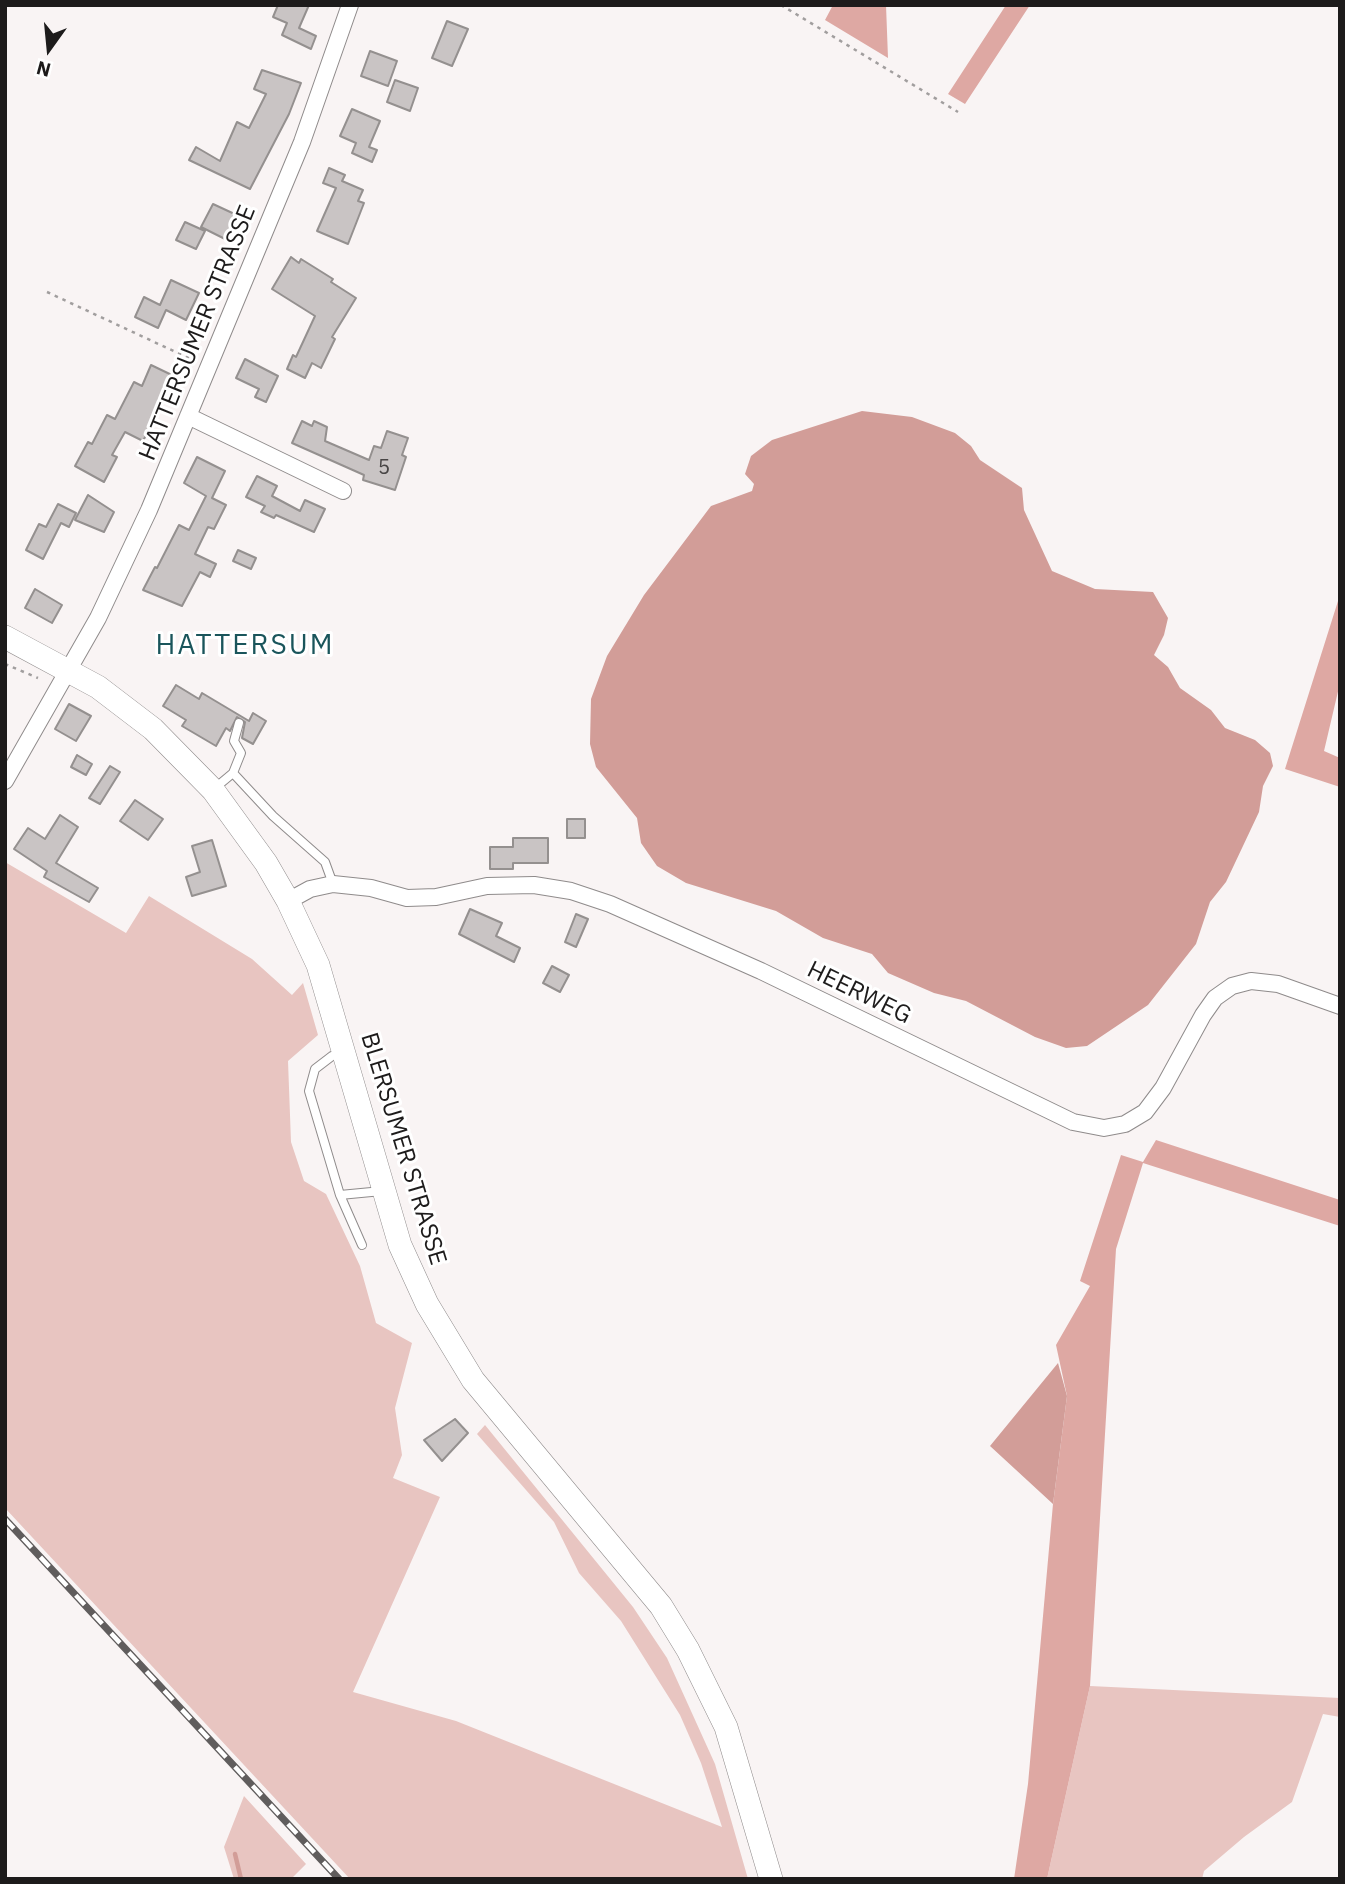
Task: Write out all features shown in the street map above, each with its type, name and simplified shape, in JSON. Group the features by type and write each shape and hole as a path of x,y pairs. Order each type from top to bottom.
{"main road":[{"name":"BLERSUMER STRASSE","path":"5,637 98,687 153,729 212,790 253,844 288,901 318,965 400,1245 427,1304 472,1380 661,1606 688,1650 726,1727 771,1879"}],"street":[{"name":"HATTERSUMER STRASSE","path":"5,781 98,618 149,510 302,142 350,5"},
{"path":"188,416 343,491"},
{"name":"HEERWEG","path":"288,901 310,889 333,884 371,888 407,898 436,897 487,887 534,885 571,891 610,904 761,971 1073,1122 1104,1128 1125,1124 1145,1112 1163,1088 1203,1015 1215,998 1232,986 1251,981 1278,984 1340,1006"}],"lane":[{"path":"212,790 233,773 241,753 234,741 239,723"},
{"path":"233,773 273,816 326,862 333,884"},
{"path":"345,1051 332,1056 315,1069 309,1091 340,1195 362,1245"},
{"path":"340,1195 384,1191"}],"path":[{"path":"781,5 958,112"},
{"path":"47,292 208,366"}],"shaded area":[{"path":"833,5 886,5 888,58 825,20"},
{"path":"1006,5 1030,5 965,104 948,94"},
{"path":"862,411 912,417 955,433 971,446 980,460 1022,488 1024,510 1052,571 1095,589 1153,592 1168,618 1164,635 1154,655 1168,667 1180,688 1211,710 1225,728 1255,740 1270,753 1273,766 1263,786 1259,812 1226,882 1210,902 1196,944 1148,1005 1087,1046 1066,1048 1035,1037 966,1001 934,993 888,973 872,954 823,938 776,911 686,883 657,866 641,843 637,818 596,767 590,744 591,699 607,656 644,595 711,506 752,491 754,484 745,474 751,456 772,440"},
{"path":"1338,601 1340,683 1324,751 1340,758 1340,787 1285,769"},
{"path":"5,862 126,933 149,896 252,959 292,995 303,983 318,1035 288,1061 291,1142 304,1181 326,1194 360,1266 376,1323 412,1343 395,1408 402,1455 393,1478 440,1497 353,1692 456,1721 722,1827 701,1763 680,1715 621,1621 579,1573 554,1522 477,1434 485,1425 633,1607 667,1658 715,1764 748,1879 350,1879 5,1508"},
{"path":"1156,1140 1340,1200 1340,1226 1143,1163 1116,1249 1090,1686 1047,1879 1014,1879 1028,1784 1053,1504 1067,1396 1056,1345 1090,1286 1080,1281 1121,1155 1143,1162"},
{"path":"1058,1363 1067,1396 1053,1504 990,1446"},
{"path":"1090,1686 1340,1698 1340,1717 1323,1714 1292,1802 1204,1871 1202,1879 1047,1879"},
{"path":"244,1796 306,1864 291,1879 234,1879 224,1847"}],"building":[{"path":"278,5 309,5 299,28 316,36 311,49 282,35 287,23 273,17"},
{"path":"447,21 468,29 452,66 432,58"},
{"path":"370,51 397,61 388,86 361,76"},
{"path":"262,70 301,83 289,114 250,189 189,160 196,147 220,161 237,122 249,128 266,94 254,89"},
{"path":"395,80 418,88 410,111 387,102"},
{"path":"352,109 380,121 369,147 377,150 372,162 352,153 356,143 340,136"},
{"path":"329,168 345,175 342,181 363,190 358,201 364,203 348,244 317,231 336,188 323,183"},
{"path":"213,204 241,217 229,241 201,227"},
{"path":"185,222 205,231 196,249 176,240"},
{"path":"291,257 299,263 301,259 333,279 331,282 356,298 332,337 335,339 321,368 312,363 305,378 287,369 293,355 296,357 315,316 272,289"},
{"path":"171,280 199,293 186,320 166,310 158,328 135,317 144,297 160,305"},
{"path":"245,359 278,376 266,402 255,397 259,389 236,378"},
{"path":"151,365 176,377 143,441 125,432 112,455 117,457 104,482 75,466 88,442 92,444 107,415 115,419 134,382 142,386"},
{"path":"302,421 312,426 314,421 327,427 325,441 369,460 374,446 381,448 387,431 408,438 402,455 406,457 395,490 363,480 364,475 292,443"},
{"path":"197,457 225,471 212,498 226,505 214,529 208,527 195,554 216,564 210,577 200,572 182,606 143,590 179,525 189,530 206,496 184,483"},
{"path":"257,476 277,486 272,496 300,511 305,500 325,509 314,532 276,515 274,518 261,512 265,506 246,497"},
{"path":"88,495 114,512 104,532 75,520"},
{"path":"58,504 76,513 69,527 61,523 43,559 26,550 39,524 46,527"},
{"path":"238,550 256,558 251,569 233,561"},
{"path":"35,589 62,605 52,623 25,608"},
{"path":"176,685 199,699 202,693 249,721 253,713 266,721 253,744 242,738 245,722 237,717 230,731 226,728 216,746 182,726 186,720 163,706"},
{"path":"69,704 91,716 76,741 55,729"},
{"path":"77,755 92,764 86,775 71,767"},
{"path":"110,766 120,772 100,804 89,798"},
{"path":"135,800 163,819 148,840 120,821"},
{"path":"60,815 78,827 56,863 98,888 89,902 44,877 47,871 14,849 28,828 45,839"},
{"path":"567,819 585,819 585,838 567,838"},
{"path":"513,838 548,838 548,863 513,863 513,869 490,869 490,847 513,847"},
{"path":"212,840 226,886 192,896 186,877 200,872 192,846"},
{"path":"470,909 502,923 496,936 520,948 514,962 459,934"},
{"path":"576,914 588,919 576,947 565,942"},
{"path":"552,966 569,975 560,992 543,983"},
{"path":"455,1419 468,1433 442,1461 424,1440"}],"waterway":[{"path":"235,1854 241,1879"}],"railway":[{"path":"5,1519 339,1879"}],"district":[{"name":"HATTERSUM","path":"245,646"}]}
